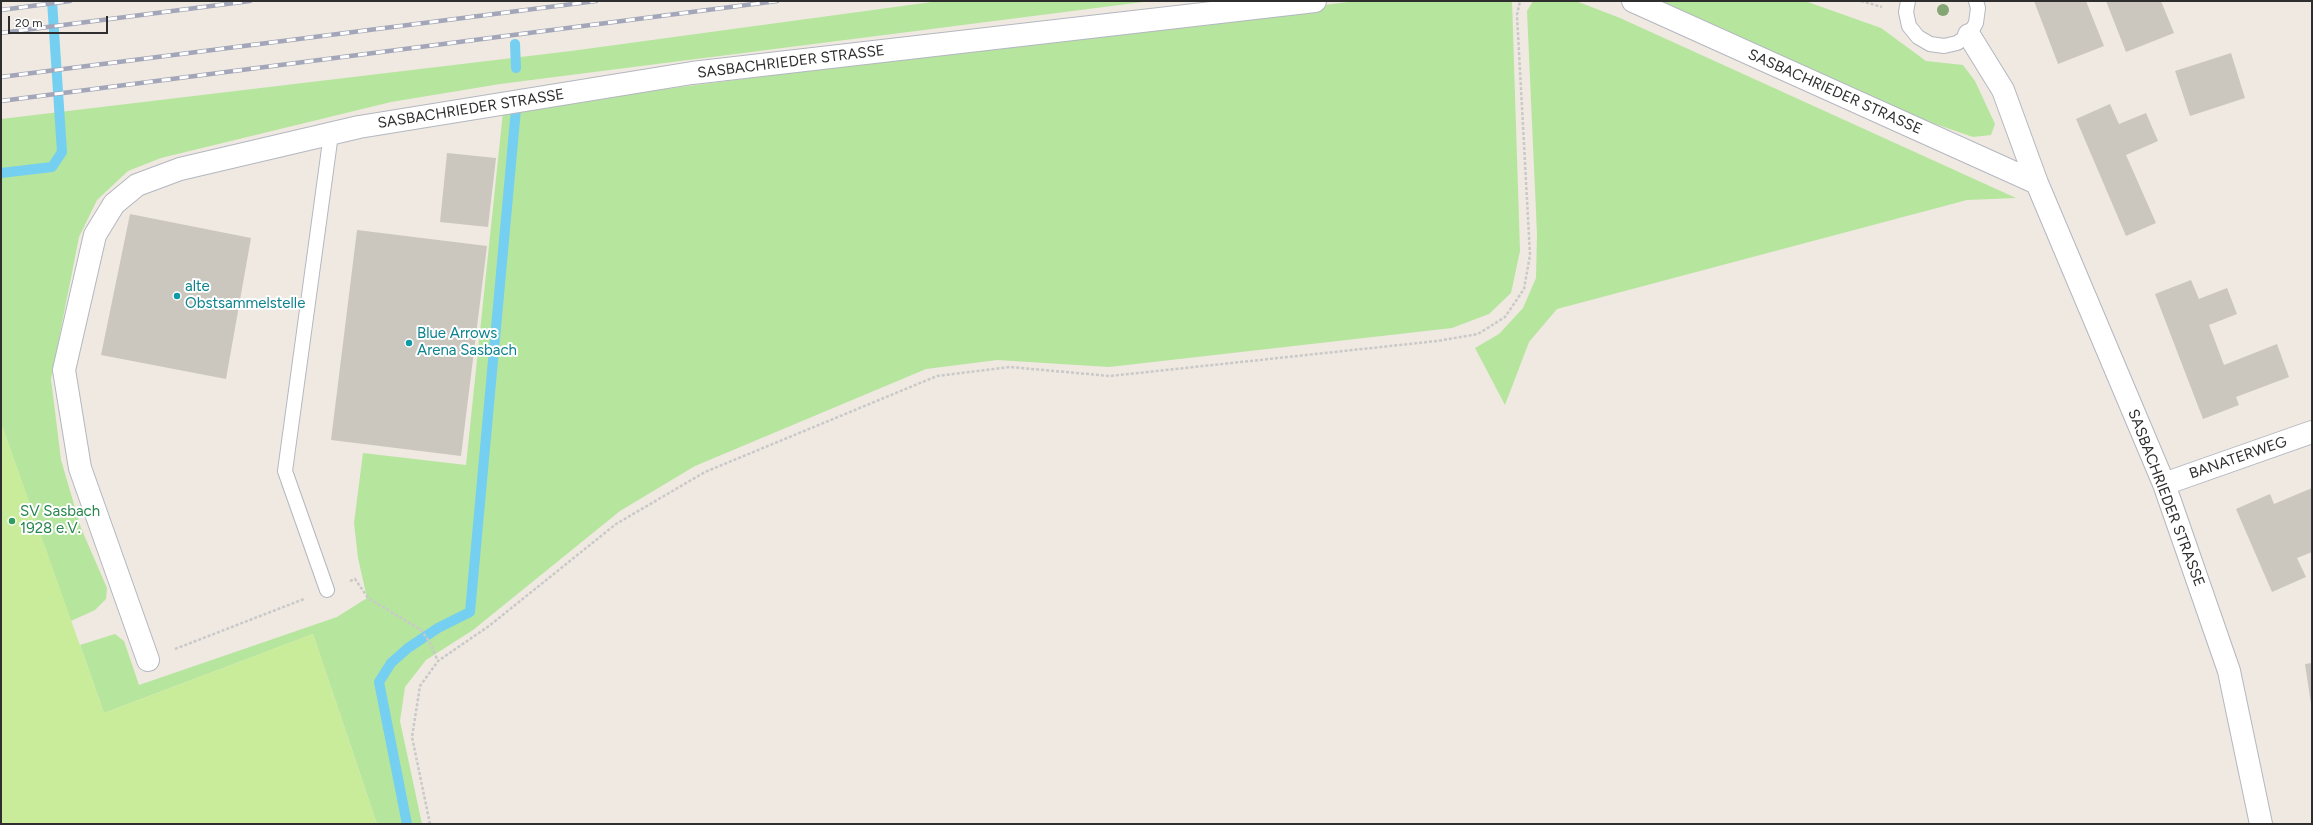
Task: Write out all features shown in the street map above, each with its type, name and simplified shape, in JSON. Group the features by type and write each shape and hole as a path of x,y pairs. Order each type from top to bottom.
{"street":[{"name":"SASBACHRIEDER STRASSE","path":"148,660 80,468 64,370 94,235 114,204 136,185 180,169 359,128 692,73 1315,1"},
{"name":"SASBACHRIEDER STRASSE","path":"1633,1 2037,183"},
{"name":"SASBACHRIEDER STRASSE","path":"1968,34 2004,90 2037,183 2164,484 2229,672 2261,824"},
{"name":"BANATERWEG","path":"2164,484 2312,432"}],"lane":[{"path":"1908,1 1906,12 1910,26 1918,37 1930,44 1944,46 1957,43 1968,34 1976,22 1978,8 1976,1"},
{"path":"327,590 285,471 331,134"}],"path":[{"path":"430,824 412,737 420,686 438,661 489,626 616,524 705,472 937,376 1010,367 1110,376 1429,342 1478,334 1505,317 1524,288 1530,255 1517,15 1520,1"},
{"path":"148,660 355,579 368,598 421,630 429,641 438,661"}],"green space":[{"path":"939,1 1151,1 500,84 391,102 161,158 128,171 97,200 79,237 51,379 61,460 81,528 107,588 106,599 95,610 71,621 1,423 1,119 571,51"},
{"path":"1356,1 1512,1 1520,251 1511,293 1489,314 1452,328 1109,367 997,360 926,369 695,466 620,511 473,630 426,660 405,687 400,721 422,824 377,824 313,634 104,713 80,645 115,634 124,641 139,685 337,617 367,598 358,558 354,523 363,453 466,465 503,112 531,106"},
{"path":"1533,1 1576,1 1620,18 2016,198 1967,200 1557,309 1529,342 1505,405 1475,348 1499,334 1523,308 1536,278 1537,234 1527,11"},
{"path":"1658,1 1805,1 1881,28 1926,61 1963,65 1975,81 1995,124 1991,135 1973,137 1918,118"},
{"path":"1,423 104,713 313,634 377,824 1,824"}],"building":[{"path":"2034,1 2086,1 2104,46 2058,64"},
{"path":"2106,1 2161,1 2174,33 2126,52"},
{"path":"2231,53 2245,98 2190,116 2175,71"},
{"path":"2110,104 2119,124 2146,113 2158,141 2126,155 2156,223 2126,236 2076,119"},
{"path":"447,153 496,158 488,227 440,222"},
{"name":"alte Obstsammelstelle","path":"130,214 251,238 226,379 101,355"},
{"name":"Blue Arrows Arena Sasbach","path":"357,230 487,246 461,456 331,440"},
{"path":"2191,280 2199,299 2227,288 2237,314 2209,325 2224,365 2277,344 2289,377 2236,397 2239,405 2203,419 2155,294"},
{"path":"2312,488 2312,552 2297,558 2306,577 2272,592 2236,509 2270,494 2274,504"},
{"path":"2312,663 2312,704 2311,704 2305,664"}],"waterway":[{"path":"1,173 52,167 62,152 52,1"},
{"path":"515,44 516,68"},
{"path":"407,824 379,682 391,663 408,648 438,628 470,612 516,109"}],"railway":[{"path":"1,10 70,1"},
{"path":"1,33 250,1"},
{"path":"1,77 596,1"},
{"path":"1,101 777,1"}],"place":[{"name":"alte Obstsammelstelle","path":"177,296"},
{"name":"Blue Arrows Arena Sasbach","path":"409,343"},
{"name":"SV Sasbach 1928 e.V.","path":"12,521"}]}
